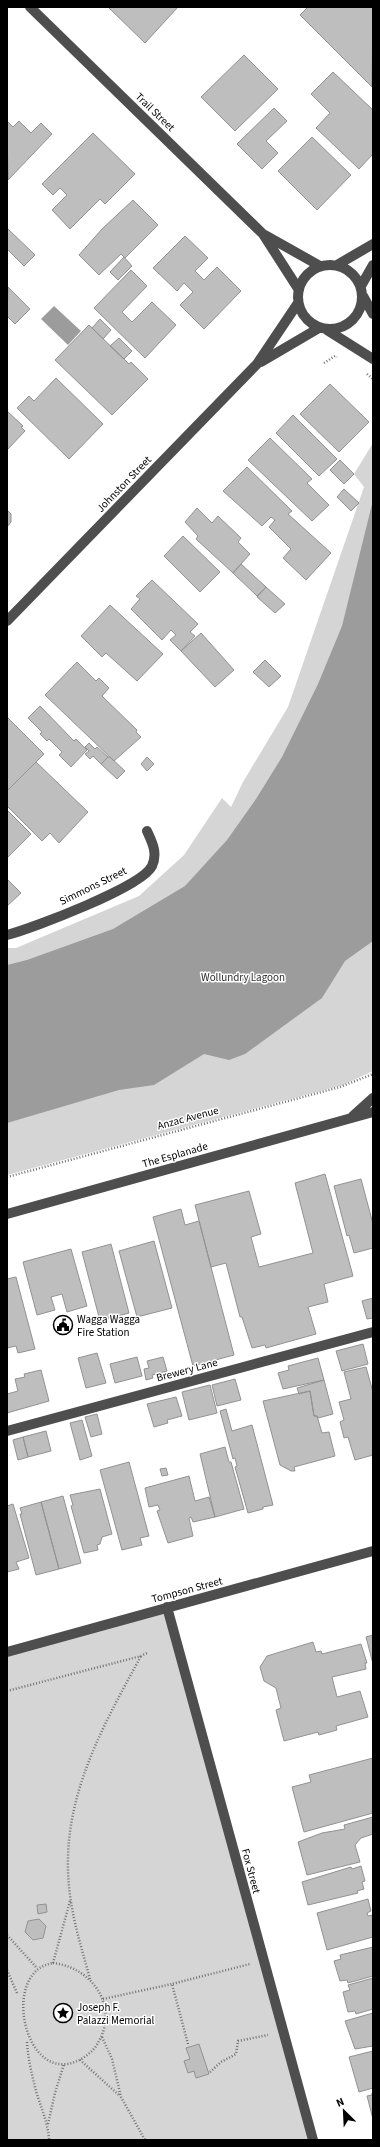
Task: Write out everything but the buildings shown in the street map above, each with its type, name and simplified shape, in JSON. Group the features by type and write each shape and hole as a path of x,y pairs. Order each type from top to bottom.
{"street":[{"name":"Trail Street","path":"30,7 263,234 299,290"},
{"name":"Trail Street","path":"263,234 320,266"},
{"path":"337,265 373,244"},
{"path":"373,314 363,296 361,286 355,276 347,269 337,265 320,266 304,277 299,290 298,303 305,318 373,359"},
{"path":"361,286 373,265"},
{"path":"323,329 338,329 348,325 356,317 361,307 363,296"},
{"name":"Johnston Street","path":"7,621 258,364 298,303"},
{"name":"Johnston Street","path":"258,364 323,329"},
{"name":"Simmons Street","path":"7,935 38,925 110,894 145,874 151,868 155,859 155,850 147,831"},
{"name":"The Esplanade","path":"350,1119 373,1098"},
{"name":"The Esplanade","path":"7,1214 373,1112"},
{"name":"Brewery Lane","path":"7,1431 373,1332"},
{"name":"Tompson Street","path":"7,1652 373,1550"},
{"name":"Fox Street","path":"167,1607 313,2140"}],"path":[{"name":"Anzac Avenue","path":"7,1177 340,1086 373,1074"},
{"path":"7,1691 141,1656 147,1653"},
{"path":"24,2036 35,2052 43,2058 54,2063 64,2064 80,2060 91,2052 102,2036 106,2015 103,1999 90,1979 76,1930 70,1901 68,1843 72,1816 83,1776 101,1728 141,1656"},
{"path":"53,1963 70,1901"},
{"path":"7,1935 36,1967"},
{"path":"103,1999 172,1984 264,1961"},
{"path":"31,1971 36,1967 53,1963 65,1964 76,1968 90,1979"},
{"path":"7,1970 16,1993 16,2000"},
{"path":"172,1984 188,2044"},
{"path":"16,1993 18,1988"},
{"path":"210,2072 221,2062 236,2054 238,2041 283,2031"},
{"path":"102,2036 112,2059 121,2097 145,2140"},
{"path":"27,2041 29,2061 36,2092 48,2124"},
{"path":"80,2060 121,2097"},
{"path":"49,2140 48,2124 55,2093 64,2064"}],"green space":[{"name":"Wollundry Lagoon","path":"373,443 373,1071 343,1085 7,1175 7,948 16,948 139,896 184,855 222,798 231,807 243,782 288,707 364,487 354,474"},
{"path":"167,1607 313,2140 7,2140 7,1652"}],"shaded area":[{"path":"54,306 81,331 68,345 41,319"},
{"name":"Wollundry Lagoon","path":"373,500 373,941 345,961 322,998 245,1054 229,1060 204,1054 154,1085 119,1090 7,1123 7,965 27,960 113,929 185,886 227,840 256,799 282,757 318,684 342,626"}],"place":[{"name":"Wagga Wagga Fire Station","path":"63,1325"},
{"name":"Joseph F. Palazzi Memorial","path":"63,2013"}]}
